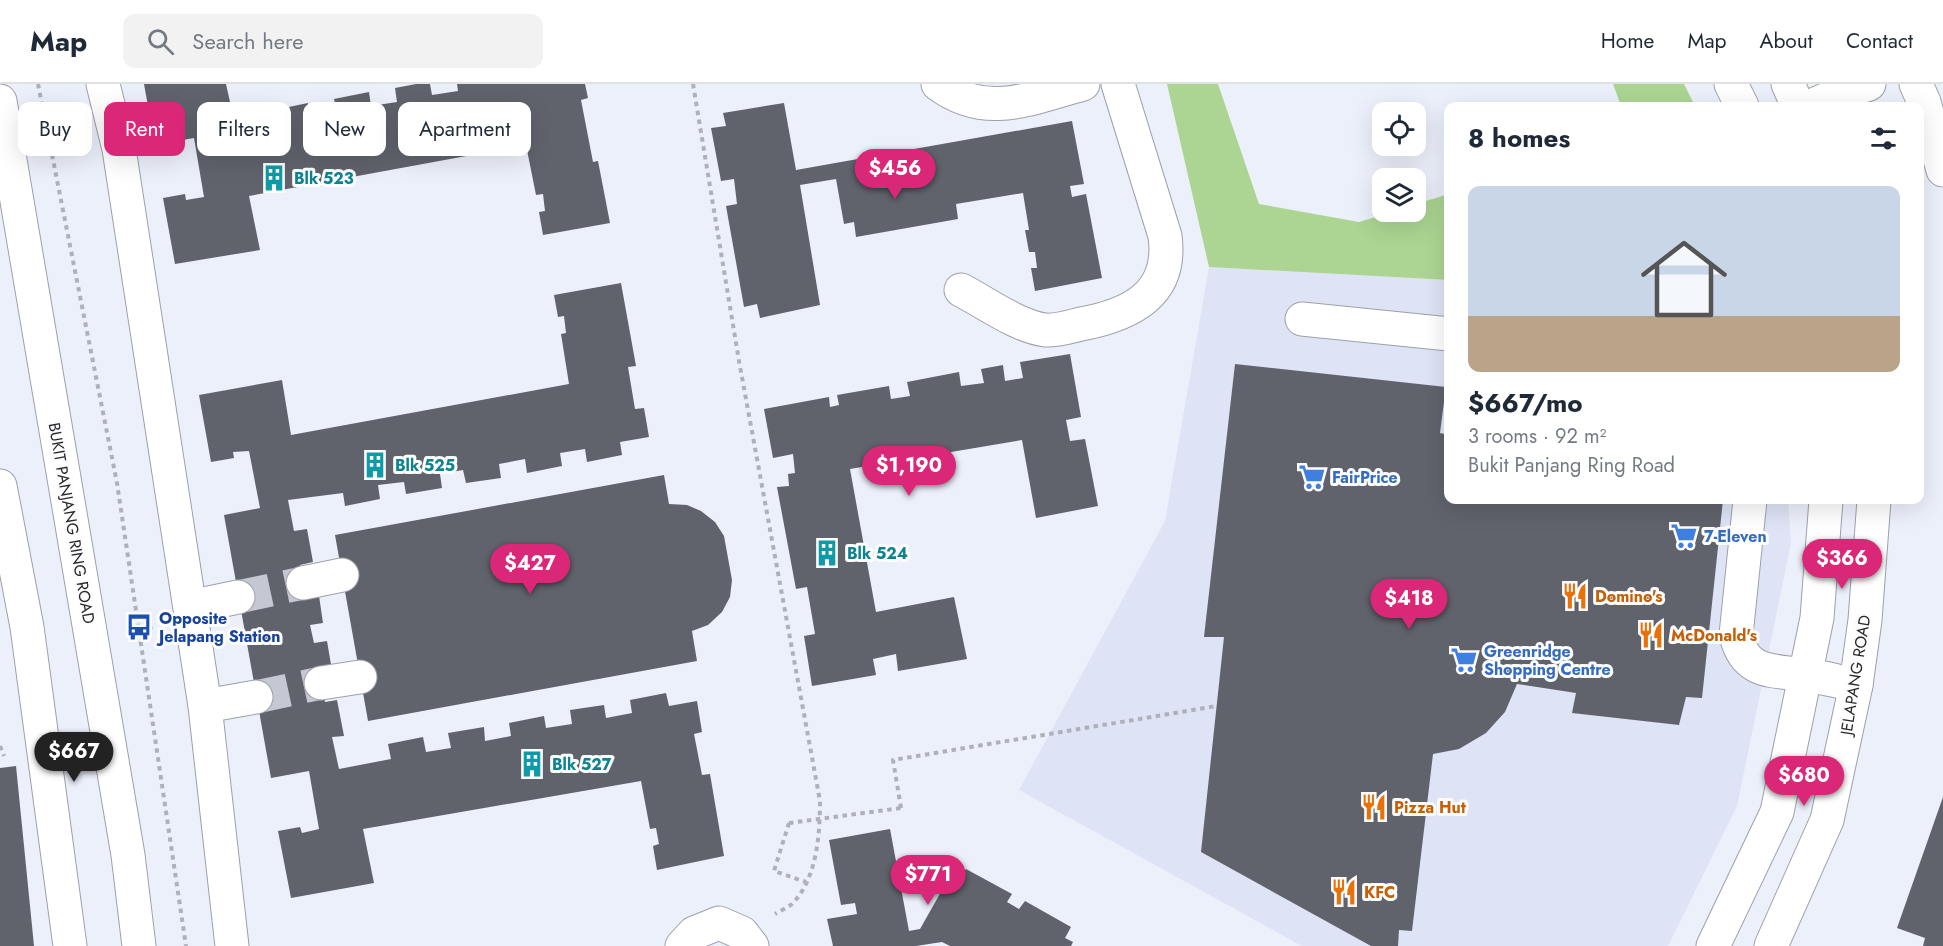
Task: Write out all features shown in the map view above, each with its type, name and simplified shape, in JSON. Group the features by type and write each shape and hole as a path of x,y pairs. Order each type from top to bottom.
{"main road":[{"path":"103,84 121,161 205,706 232,946"},
{"path":"938,84 967,100 992,105 1083,84"},
{"path":"962,290 1018,321 1045,330 1109,319 1147,297 1163,273 1167,247 1118,84"},
{"path":"1731,84 1740,102"},
{"path":"1788,84 1796,102"},
{"path":"1820,102 1869,84"},
{"path":"1916,84 1924,102 1943,170"},
{"name":"BUKIT PANJANG RING ROAD","path":"0,101 128,855 139,946"},
{"path":"1302,319 1444,333"},
{"path":"0,486 27,627 70,946"},
{"path":"1750,504 1736,635 1739,647 1754,665 1772,671 1856,685"},
{"path":"1713,946 1777,812 1817,618 1826,504"},
{"name":"JELAPANG ROAD","path":"1771,946 1827,820 1856,685 1865,620 1874,504"},
{"path":"303,583 342,575"},
{"path":"190,607 238,597"},
{"path":"321,684 360,677"},
{"path":"205,706 256,697"},
{"path":"682,946 694,933 719,923 747,940"}],"path":[{"path":"38,84 117,483 186,946"},
{"path":"693,84 739,361 820,801 820,834 806,882 791,905 747,940"},
{"path":"139,629 159,626"},
{"path":"806,882 774,871 789,823 901,808 893,760 1217,706"}],"shaded area":[{"path":"1209,267 1444,280 1444,504 1788,504 1791,543 1737,806 1668,946 1302,946 1019,790 1165,521"}],"green space":[{"path":"1167,84 1218,84 1259,204 1359,222 1372,218 1372,222 1426,222 1426,201 1444,196 1444,280 1209,267"},
{"path":"1613,84 1684,84 1693,102 1620,102"}],"building":[{"name":"Blk 523","path":"144,84 226,84 230,102 197,102 197,156 194,138 185,140 185,102 147,102"},
{"name":"Blk 523","path":"430,84 432,95 458,91 457,84 585,84 588,98 581,100 593,162 598,161 610,223 543,235 539,212 545,211 543,194 536,195 528,156 531,156 531,102 398,102 398,156 466,156 249,196 260,250 175,264 163,198 185,194 186,200 204,197 197,156 291,156 291,106 303,104 303,156 386,156 386,104 397,102 395,88"},
{"name":"Blk 523","path":"369,92 370,102 335,102 334,99"},
{"path":"784,103 796,170 1072,121 1084,184 1070,186 1072,197 1086,194 1102,278 1035,291 1031,268 1037,268 1035,252 1029,252 1025,230 1029,230 1023,193 956,204 958,219 856,237 854,222 844,224 836,179 800,185 820,305 760,318 757,304 744,307 726,206 737,204 734,179 721,181 711,128 726,126 723,113"},
{"path":"621,283 636,366 628,367 635,409 644,408 649,437 620,442 622,455 587,462 585,449 560,453 562,466 527,473 525,459 499,464 501,478 466,483 463,470 440,474 442,488 406,494 404,482 378,485 380,499 345,506 343,493 288,500 294,531 307,529 313,562 300,565 303,583 318,589 323,623 310,625 314,643 327,641 333,676 320,678 325,702 337,700 344,736 332,737 339,769 391,759 388,744 423,737 426,752 451,748 448,733 484,727 485,741 511,736 509,723 544,716 546,728 572,724 570,710 604,705 606,718 632,713 630,700 666,693 669,706 697,701 702,732 694,734 702,775 710,774 724,856 657,870 653,846 659,844 656,828 650,829 641,781 363,829 374,883 291,898 278,831 300,827 302,833 319,829 309,771 271,778 224,515 260,508 249,451 233,452 234,458 211,462 199,395 282,380 291,435 569,384 561,334 566,333 564,316 558,317 554,295"},
{"name":"Blk 524","path":"1070,354 1081,417 1066,420 1070,441 1085,439 1098,506 1036,518 1022,440 850,469 876,612 954,597 967,659 898,671 896,654 873,659 876,675 812,686 804,636 815,634 807,587 796,589 777,487 789,486 788,474 795,473 793,454 773,458 764,409 829,397 830,407 839,405 837,395 889,386 891,399 910,396 907,382 959,372 961,386 984,383 981,369 1003,365 1005,381 1023,378 1020,362"},
{"name":"Greenridge Shopping Centre","path":"1235,364 1444,387 1440,433 1444,434 1444,504 1723,504 1702,698 1686,697 1679,725 1572,713 1576,693 1517,684 1505,712 1486,733 1459,749 1433,754 1412,931 1399,930 1398,946 1371,946 1201,852 1224,637 1204,637"},
{"path":"664,475 669,504 687,505 701,511 715,522 724,536 732,580 730,597 722,612 708,625 692,631 697,661 368,721 335,535"},
{"path":"16,766 34,946 0,946 0,768"},
{"path":"1943,797 1943,946 1923,946 1925,938 1897,928"},
{"path":"890,829 909,931 920,929 950,876 957,880 966,869 1012,894 1007,902 1019,909 1025,901 1071,927 1065,938 1073,942 1071,946 950,946 942,942 916,946 833,946 827,919 857,914 855,903 841,905 829,840"}],"tunnel":[{"path":"238,597 303,583"},
{"path":"256,697 321,683"}],"place":[{"name":"Blk 523","path":"274,178"},
{"name":"Blk 525","path":"375,465"},
{"name":"FairPrice","path":"1312,477"},
{"name":"7-Eleven","path":"1684,536"},
{"name":"Blk 524","path":"827,553"},
{"name":"Domino's","path":"1575,596"},
{"name":"Opposite Jelapang Station","path":"139,627"},
{"name":"McDonald's","path":"1651,635"},
{"name":"Greenridge Shopping Centre","path":"1464,660"},
{"name":"Blk 527","path":"532,764"},
{"name":"Pizza Hut","path":"1374,807"},
{"name":"KFC","path":"1344,892"}]}
